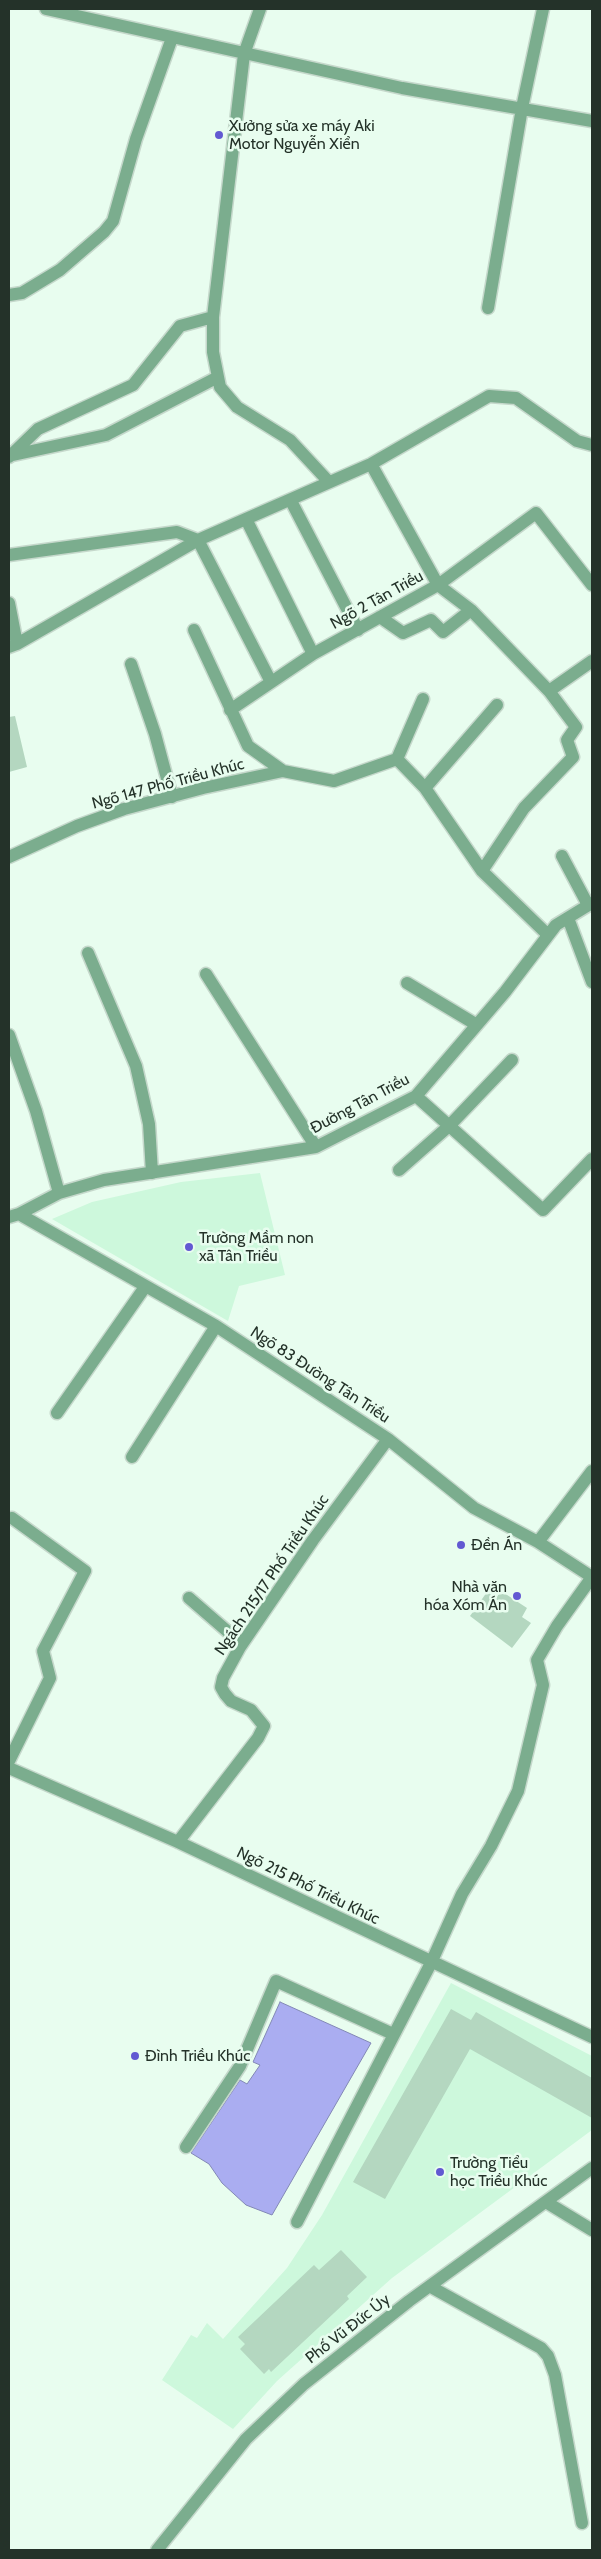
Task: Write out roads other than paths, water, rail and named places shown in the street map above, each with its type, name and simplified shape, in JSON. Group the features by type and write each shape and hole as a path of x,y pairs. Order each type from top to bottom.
{"street":[{"path":"46,9 402,88 592,121"},
{"path":"260,9 244,54 213,317 213,352 220,388 237,407 290,440 329,482"},
{"path":"488,308 522,108 543,9"},
{"path":"9,296 22,293 60,270 104,232 113,221 136,139 172,38"},
{"path":"11,456 38,430 133,385 180,326 213,317"},
{"path":"11,456 106,435 218,377"},
{"path":"9,603 13,645 198,540 291,501 371,464 489,396 516,398 578,441 592,445"},
{"path":"371,464 438,584 471,610 549,691 576,727 567,740 573,757 524,808 482,871"},
{"path":"291,501 358,630"},
{"name":"Ngõ 2 Tân Triều","path":"230,710 313,654 438,584 536,513 592,585"},
{"path":"246,519 313,654"},
{"path":"9,554 177,532 198,540 271,682"},
{"path":"380,616 403,634 431,620 443,632 471,610"},
{"path":"194,630 248,746 283,771 334,781 396,759 423,699"},
{"path":"549,691 592,661"},
{"path":"131,664 155,734 172,797"},
{"path":"425,788 497,705"},
{"path":"396,759 425,788 482,871 548,935"},
{"name":"Ngõ 147 Phố Triều Khúc","path":"9,858 77,826 124,809 283,771"},
{"path":"562,856 590,904"},
{"name":"Đường Tân Triều","path":"14,1215 59,1193 104,1180 316,1147 416,1096 477,1025 556,925 590,904"},
{"path":"568,918 592,982"},
{"path":"88,953 136,1066 149,1124 152,1173"},
{"path":"206,974 316,1147"},
{"path":"407,983 477,1025"},
{"path":"9,1035 36,1111 59,1193"},
{"path":"399,1170 449,1126 512,1060"},
{"path":"416,1096 543,1210 592,1159"},
{"name":"Ngõ 83 Đường Tân Triều","path":"14,1215 216,1326 388,1440 474,1508 538,1542 592,1577"},
{"path":"57,1413 145,1287"},
{"path":"132,1457 216,1326"},
{"name":"Ngách 215/17 Phố Triều Khúc","path":"178,1842 258,1738 264,1726 251,1710 232,1701 221,1688 223,1678 242,1644 313,1540 388,1440"},
{"path":"538,1542 592,1470"},
{"path":"9,1761 50,1678 43,1651 85,1571 12,1518"},
{"path":"297,2222 430,1963 462,1894 491,1846 518,1791 543,1686 537,1660 557,1626 592,1577"},
{"path":"189,1598 242,1644"},
{"name":"Ngõ 215 Phố Triều Khúc","path":"9,1768 178,1842 430,1963 592,2037"},
{"path":"186,2147 240,2066 276,1982 393,2034"},
{"name":"Phố Vũ Đức Úy","path":"157,2550 246,2439 304,2384 592,2168"},
{"path":"546,2202 592,2230"},
{"path":"431,2287 541,2348 548,2356 555,2374 582,2524"}],"water":[{"path":"280,2002 371,2043 272,2215 246,2205 222,2183 209,2164 191,2153 240,2080 247,2084 260,2065 253,2062"}],"place":[{"name":"Xưởng sửa xe máy Aki Motor Nguyễn Xiển","path":"219,135"},
{"name":"Trường Mầm non xã Tân Triều","path":"189,1247"},
{"name":"Đền Án","path":"461,1545"},
{"name":"Nhà văn hóa Xóm Án","path":"517,1596"},
{"name":"Đình Triều Khúc","path":"135,2056"},
{"name":"Trường Tiểu học Triều Khúc","path":"440,2172"}]}
